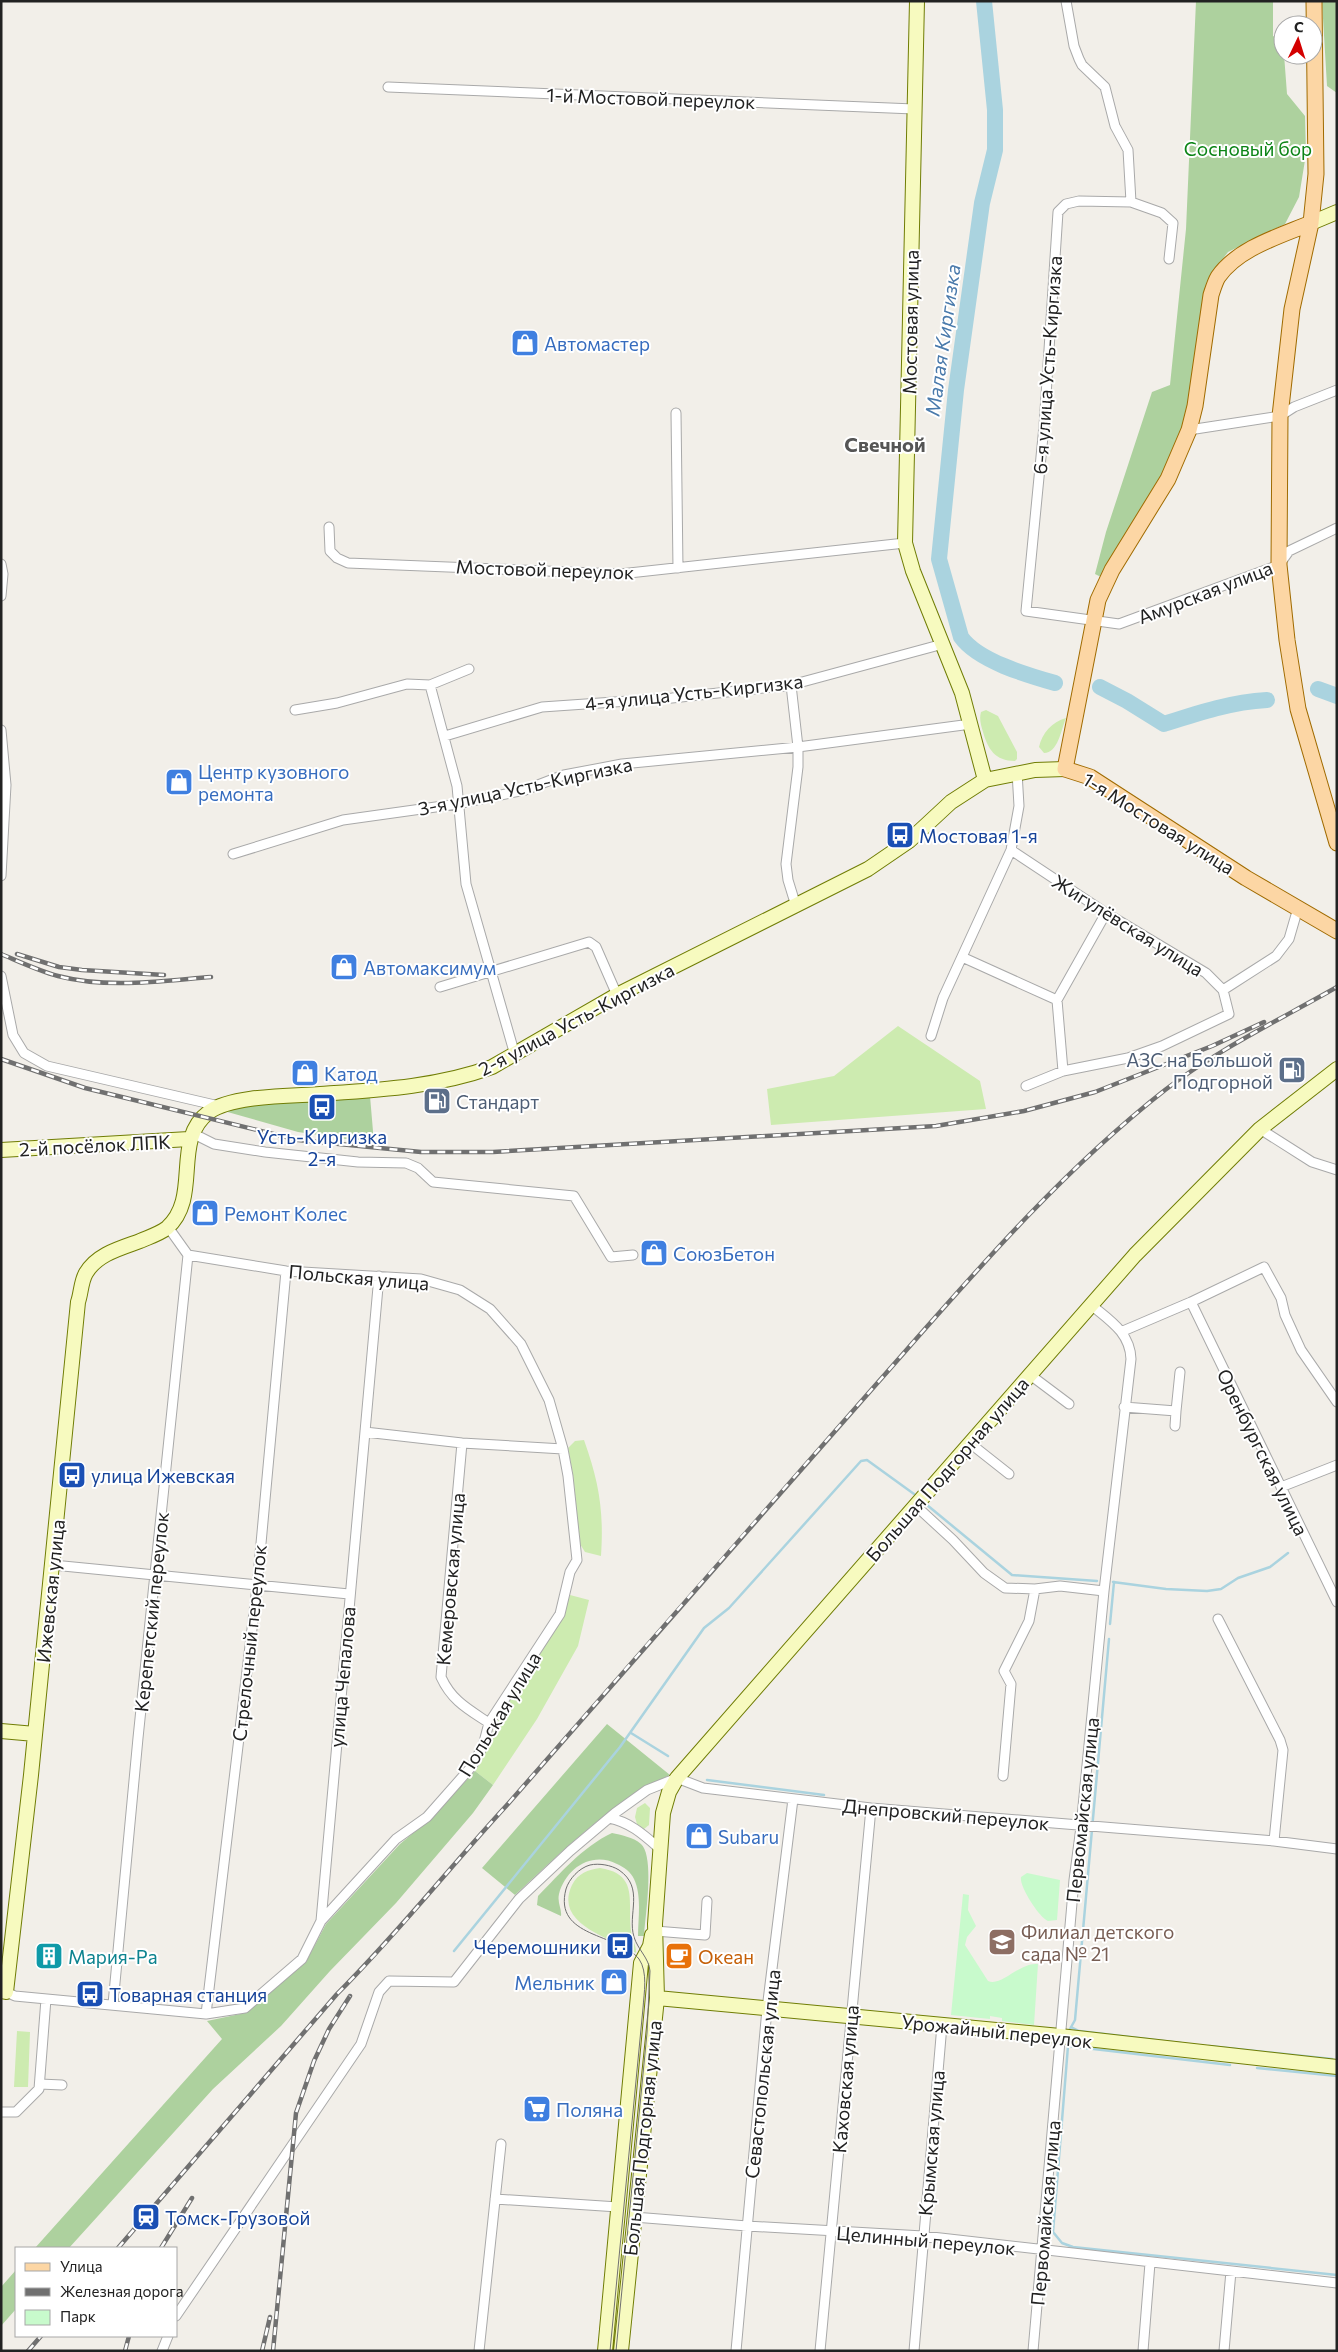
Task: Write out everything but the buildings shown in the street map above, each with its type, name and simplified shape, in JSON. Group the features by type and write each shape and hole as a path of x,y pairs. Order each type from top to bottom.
{"main road":[{"name":"Мостовая улица","path":"917,1 905,543 913,571 962,693 985,780"},
{"path":"1314,1 1316,174 1311,223 1292,309 1280,416 1279,565 1287,640 1298,709 1337,843"},
{"path":"1065,769 1098,600 1112,570 1168,479 1189,430 1195,406 1210,295 1217,278 1232,262 1259,245 1337,212"},
{"name":"1-я Мостовая улица","path":"985,780 1045,768 1065,769 1090,777 1246,878 1337,931"},
{"name":"2-я улица Усть-Киргизка","path":"220,1106 264,1097 398,1088 471,1075 515,1054 617,995 796,906 890,856 916,835 951,802 985,780"},
{"path":"1322,921 1337,918"},
{"name":"Большая Подгорная улица","path":"621,2351 657,1998 655,1928 663,1813 669,1792 677,1778 971,1444 1029,1374 1134,1254 1260,1129 1337,1069"},
{"path":"163,1230 181,1209 185,1196 191,1136 202,1118 220,1106"},
{"name":"2-й посёлок ЛПК","path":"1,1150 191,1136"},
{"name":"Ижевская улица","path":"3,1992 35,1734 78,1302 85,1274 96,1262 110,1252 163,1230"},
{"path":"1,1731 35,1734"},
{"name":"Большая Подгорная улица","path":"605,2351 641,1962 650,1946 655,1928"},
{"path":"641,1962 651,1962 657,1968"},
{"name":"Урожайный переулок","path":"657,1998 1060,2036 1337,2067"}],"street":[{"path":"1066,1 1079,59 1082,65 1105,87 1115,126 1128,150 1131,202"},
{"name":"1-й Мостовой переулок","path":"388,87 914,109"},
{"name":"6-я улица Усть-Киргизка","path":"1093,621 1026,611 1044,426 1058,212 1066,204 1079,201 1131,202 1162,213 1173,223 1168,259"},
{"path":"1189,430 1280,416 1294,407 1337,390"},
{"path":"676,413 678,568"},
{"name":"Мостовой переулок","path":"329,528 330,550 337,558 348,563 620,574 905,543"},
{"name":"Амурская улица","path":"1093,621 1119,624 1279,565 1289,551 1337,528"},
{"path":"1,564 3,574 1,596"},
{"name":"4-я улица Усть-Киргизка","path":"444,736 542,707 672,698 791,685 943,644"},
{"path":"295,710 337,703 407,684 430,685 469,669"},
{"path":"430,685 458,786 457,804 466,884 490,973 515,1054"},
{"path":"791,685 798,747 797,788 787,843 786,864 788,880 796,906"},
{"name":"3-я улица Усть-Киргизка","path":"233,854 343,820 457,804 525,790 564,774 622,764 798,747 971,724"},
{"path":"1,730 6,786 1,876"},
{"path":"931,1036 943,998 1011,850 1018,806 1018,772"},
{"name":"Жигулёвская улица","path":"1011,850 1106,913 1206,974 1223,990 1229,1014 1162,1046 1128,1058 1063,1071"},
{"path":"1223,990 1276,956 1289,939 1298,908"},
{"path":"1026,1086 1063,1071 1057,1000 1106,913"},
{"path":"440,987 589,942 596,947 617,995"},
{"path":"962,957 1057,1000"},
{"name":"2-я улица Усть-Киргизка","path":"1,976 13,1034 24,1052 47,1066 220,1106"},
{"path":"1260,1129 1312,1162 1337,1170"},
{"path":"191,1136 230,1148 358,1162 406,1163 418,1168 433,1182 574,1196 611,1257 632,1256"},
{"path":"163,1230 188,1255"},
{"name":"Польская улица","path":"188,1255 286,1271 421,1279 460,1290 490,1309 521,1344 549,1400 563,1449 578,1560 570,1572 560,1614 489,1723 483,1746 472,1766 427,1816 396,1839 321,1921"},
{"name":"Керепетский переулок","path":"113,2004 188,1255"},
{"path":"1090,1304 1123,1331 1191,1302 1264,1267 1281,1298 1285,1315 1301,1350 1337,1402"},
{"name":"Стрелочный переулок","path":"206,2014 256,1586 286,1271"},
{"name":"улица Чепалова","path":"3,1992 15,1996 206,2014 245,2008 302,1959 321,1921 379,1276"},
{"name":"Оренбургская улица","path":"1191,1302 1337,1602"},
{"name":"Первомайская улица","path":"1033,2351 1074,1880 1124,1407 1131,1358 1129,1344 1123,1331"},
{"path":"1174,1426 1180,1372"},
{"path":"1029,1374 1069,1404"},
{"path":"1124,1407 1176,1411"},
{"path":"365,1432 462,1443 563,1449"},
{"name":"Кемеровская улица","path":"462,1443 441,1677 448,1692 456,1701 489,1723"},
{"path":"971,1444 1009,1474"},
{"path":"1281,1488 1337,1465"},
{"path":"916,1505 984,1573 1005,1588 1035,1589 1060,1586 1104,1591"},
{"path":"53,1565 350,1594"},
{"path":"1003,1776 1011,1684 1004,1671 1029,1621 1035,1589"},
{"path":"1218,1618 1280,1740 1283,1750 1274,1841"},
{"path":"178,2313 361,2044 380,1992 389,1981 454,1982 519,1900 570,1851 646,1790 677,1778"},
{"name":"Днепровский переулок","path":"677,1778 703,1788 872,1808 1274,1841 1337,1849"},
{"name":"Севастопольская улица","path":"736,2351 767,2009 793,1799"},
{"name":"Каховская улица","path":"820,2351 872,1808"},
{"path":"609,1818 620,1820 637,1829 660,1849"},
{"path":"655,1928 704,1934 707,1901"},
{"path":"1,2112 16,2112 40,2089 46,1998"},
{"name":"Крымская улица","path":"914,2351 942,2025"},
{"path":"40,2084 62,2085"},
{"path":"480,2351 501,2144"},
{"path":"495,2199 618,2207"},
{"name":"Целинный переулок","path":"634,2216 747,2226 923,2236 1337,2283"},
{"path":"1143,2351 1150,2263"},
{"path":"1224,2351 1231,2271"},
{"path":"162,2351 168,2337"}],"green space":[{"name":"Сосновый бор","path":"1196,1 1273,1 1273,65 1285,65 1287,94 1305,116 1306,154 1299,197 1285,224 1228,252 1213,272 1190,406 1165,477 1103,578 1095,574 1106,532 1152,392 1170,385 1186,229"},
{"name":"Сосновый бор","path":"1322,1 1337,1 1337,93 1327,86"},
{"path":"986,710 998,716 1017,752 1017,759 1015,761 1002,759 990,749 980,720 981,712"},
{"path":"1066,718 1056,745 1049,752 1044,753 1039,747 1045,733 1056,722"},
{"path":"898,1026 980,1081 986,1109 771,1125 767,1089 834,1076"},
{"path":"370,1096 374,1143 298,1132 224,1111 263,1103"},
{"path":"584,1440 597,1483 602,1525 601,1556 585,1552 580,1544 573,1475 568,1448 575,1441"},
{"path":"570,1595 589,1600 578,1646 537,1719 493,1785 475,1771 488,1747 495,1726 521,1680 563,1616"},
{"path":"607,1724 670,1775 648,1786 608,1813 515,1895 482,1868"},
{"path":"475,1771 493,1785 473,1813 396,1903 330,1971 281,2026 213,2089 70,2247 36,2247 222,2039 207,2021 245,2013 306,1962 326,1924 400,1844 430,1819"},
{"path":"645,1803 650,1808 649,1825 644,1829 637,1824 635,1817 637,1808"},
{"path":"612,1833 634,1840 641,1844 645,1851 648,1861 648,1874 644,1936 638,1936 639,1900 634,1879 625,1868 608,1860 590,1861 581,1864 568,1877 562,1885 559,1894 561,1916 537,1905 538,1896 581,1853"},
{"path":"600,1868 613,1871 621,1876 626,1883 630,1900 631,1931 636,1953 588,1928 578,1920 571,1910 568,1899 574,1881 584,1873"},
{"path":"1027,1873 1060,1880 1057,1920 1048,1921 1030,1901 1021,1881 1021,1877"},
{"path":"963,1894 969,1895 968,1910 976,1926 967,1937 965,1945 988,1981 999,1981 1024,1967 1038,1964 1034,2025 1002,2021 1002,2018 990,2016 990,2019 951,2015"},
{"path":"17,2031 30,2032 28,2087 14,2087"},
{"path":"15,2271 15,2310 1,2326 1,2287"}],"waterway":[{"name":"Малая Киргизка","path":"984,1 995,110 995,150 982,203 956,390 939,559 961,637 969,646 1004,666 1055,683"},
{"name":"Малая Киргизка","path":"1100,687 1164,724 1202,712 1267,700"},
{"name":"Малая Киргизка","path":"1318,689 1337,696"},
{"path":"454,1951 620,1747 704,1628 729,1608 861,1461 867,1460 914,1494"},
{"path":"927,1505 1012,1575 1097,1581"},
{"path":"1113,1582 1166,1589 1207,1591 1221,1589 1238,1578 1270,1567 1288,1553"},
{"path":"1110,1624 1114,1582"},
{"path":"1070,2029 1075,2020 1109,1639"},
{"path":"631,1733 668,1756"},
{"path":"707,1780 824,1795"},
{"path":"1071,2027 1079,2031 1181,2043"},
{"path":"1068,2046 1053,2232 1062,2243 1073,2247 1337,2275"},
{"path":"1068,2046 1230,2065"},
{"path":"1209,2046 1332,2059"},
{"path":"1257,2068 1337,2076"}],"tram line":[{"path":"610,2351 645,1983 644,1970 639,1959 617,1944 578,1926 569,1917 565,1905 567,1885 575,1874 582,1869 597,1864 616,1868 627,1877 631,1885 634,1902 632,1928 634,1937 648,1962 650,1971 647,2033 616,2351"}],"railway":[{"path":"1,954 51,974 77,980 134,983 211,977"},
{"path":"17,954 59,967 164,975"},
{"path":"119,2247 337,1994 402,1924 947,1303 1016,1228 1088,1156 1165,1090 1205,1062 1337,987"},
{"path":"1,1059 85,1088 298,1140 421,1152 493,1152 936,1126 1024,1111 1095,1092 1212,1046 1264,1022"},
{"path":"273,2351 296,2113 314,2061 329,2029 350,1996"},
{"path":"162,2247 192,2198"},
{"path":"262,2351 270,2317"},
{"path":"28,2351 40,2337"},
{"path":"125,2351 129,2337"}],"place":[{"name":"Автомастер","path":"525,343"},
{"name":"Центр кузовного ремонта","path":"179,782"},
{"name":"Мостовая 1-я","path":"900,835"},
{"name":"Автомаксимум","path":"344,967"},
{"name":"АЗС на Большой Подгорной","path":"1292,1070"},
{"name":"Катод","path":"305,1073"},
{"name":"Стандарт","path":"437,1101"},
{"name":"Усть-Киргизка 2-я","path":"322,1107"},
{"name":"Ремонт Колес","path":"205,1213"},
{"name":"СоюзБетон","path":"654,1253"},
{"name":"улица Ижевская","path":"72,1475"},
{"name":"Subaru","path":"699,1836"},
{"name":"Филиал детского сада № 21","path":"1002,1942"},
{"name":"Черемошники","path":"620,1946"},
{"name":"Мария-Ра","path":"49,1956"},
{"name":"Океан","path":"679,1956"},
{"name":"Мельник","path":"614,1982"},
{"name":"Товарная cтанция","path":"90,1994"},
{"name":"Поляна","path":"537,2109"},
{"name":"Томск-Грузовой","path":"146,2217"}],"district":[{"name":"Свечной","path":"885,444"}]}
